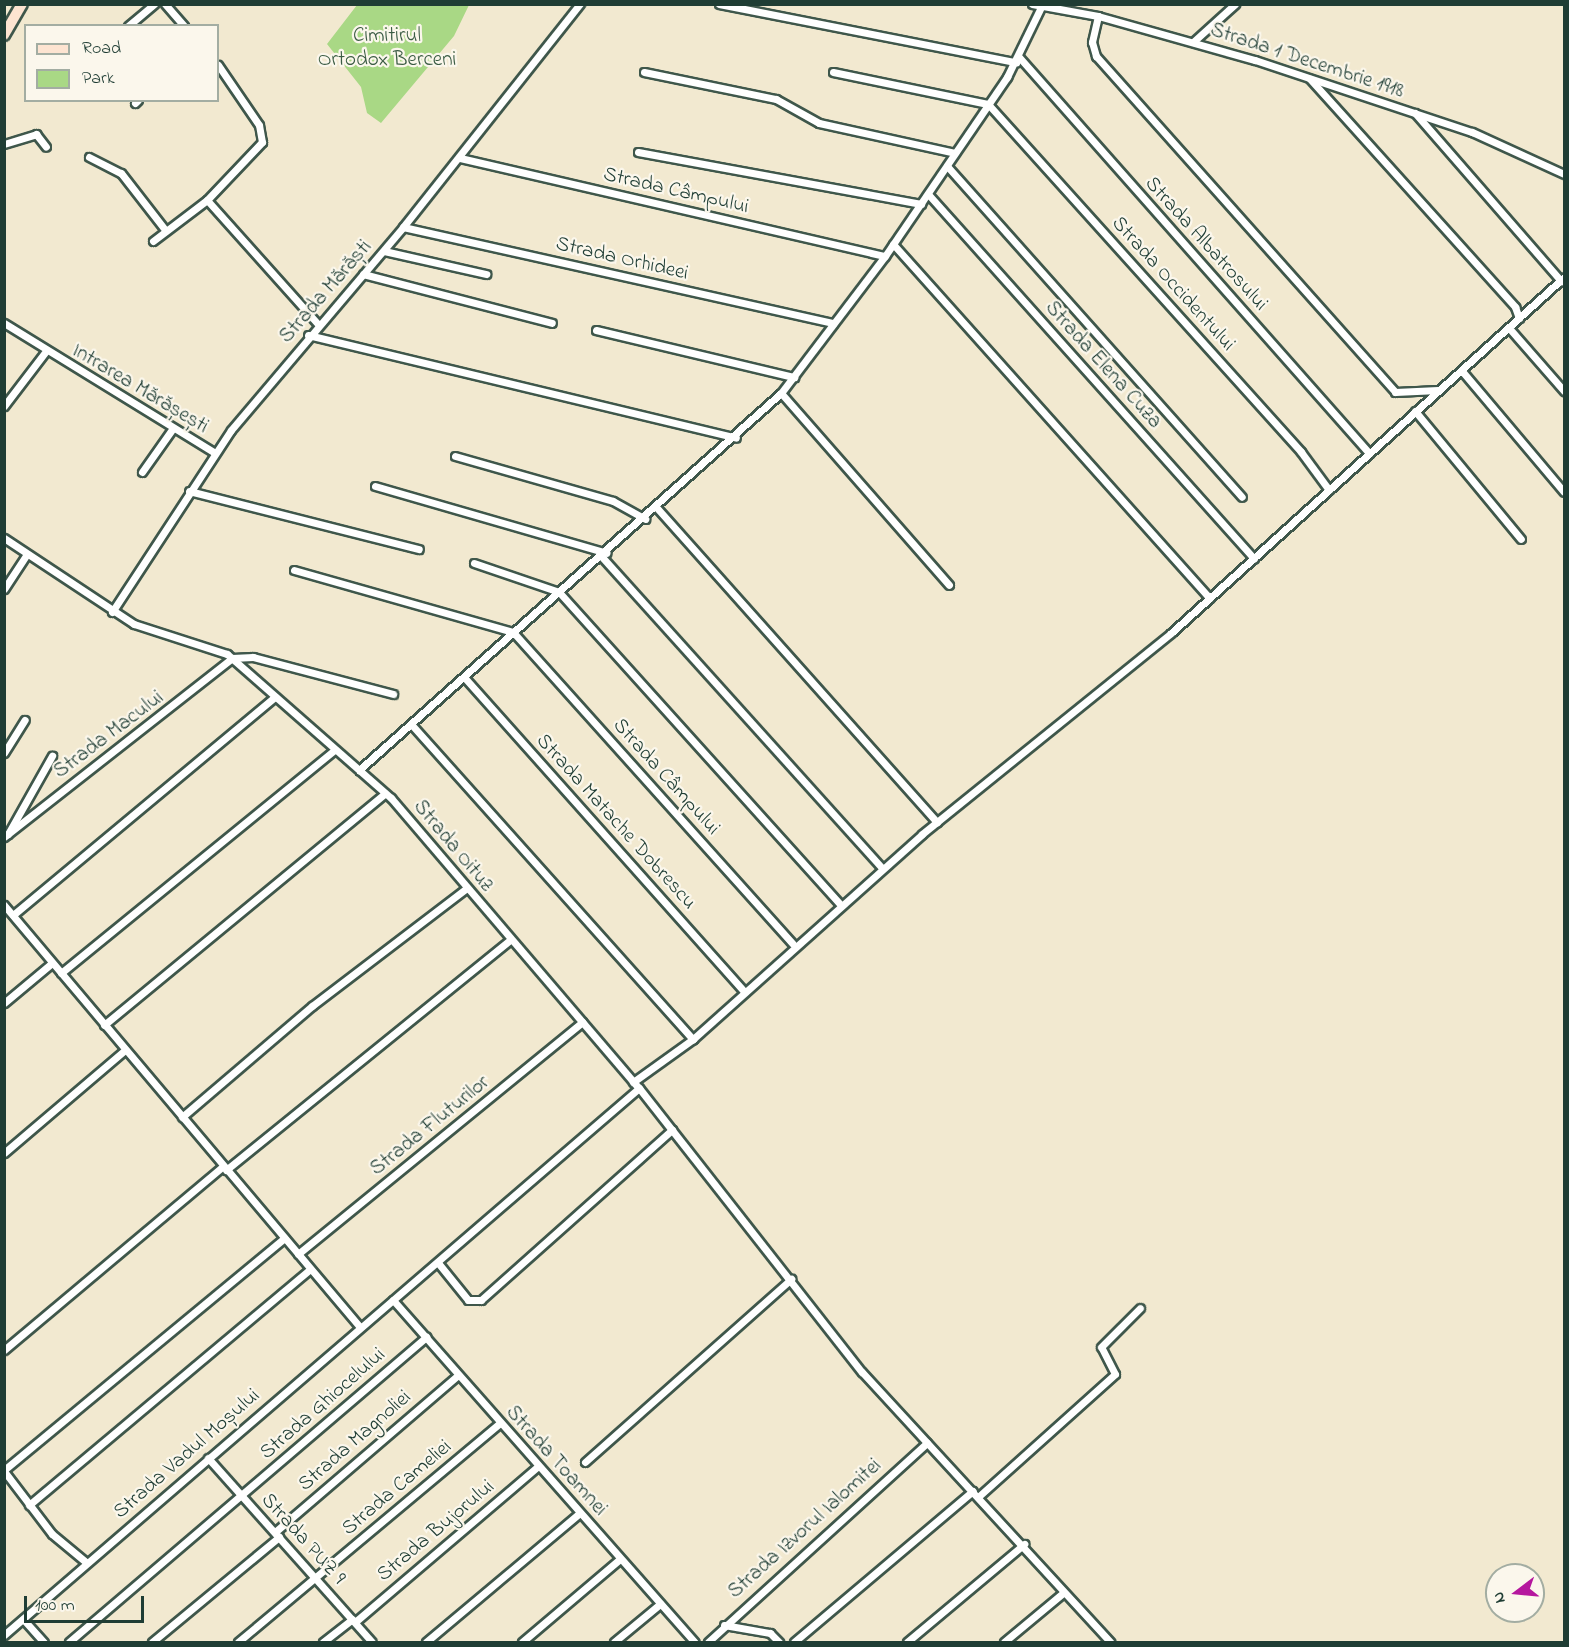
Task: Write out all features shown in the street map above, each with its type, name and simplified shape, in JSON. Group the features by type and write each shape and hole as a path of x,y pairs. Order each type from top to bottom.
{"main road":[{"path":"4,36 22,4"}],"street":[{"path":"130,24 154,4"},
{"path":"165,4 182,24"},
{"name":"Strada Mărăști","path":"112,612 214,452 308,335 404,228 580,4"},
{"path":"719,4 1018,60"},
{"name":"Strada 1 Decembrie 1918","path":"1032,4 1041,7 1063,6 1193,42 1310,78 1472,132 1564,174"},
{"path":"1193,42 1235,4"},
{"path":"360,770 513,632 605,555 736,438 781,393 885,256 928,195 1018,60 1041,7"},
{"path":"1098,16 1092,42 1096,56 1395,392 1438,390"},
{"name":"Strada Albatrosului","path":"1018,60 1369,453"},
{"path":"153,241 207,200 263,138 219,67"},
{"path":"644,72 776,99 819,123 955,153"},
{"path":"833,72 988,104"},
{"path":"1310,78 1515,307 1519,318"},
{"name":"Strada Occidentului","path":"988,104 1301,452 1329,490"},
{"path":"1415,113 1563,279"},
{"path":"4,144 36,134 46,147"},
{"path":"638,152 921,204"},
{"path":"89,157 121,173 166,231"},
{"name":"Strada Câmpului","path":"460,158 885,256"},
{"path":"947,166 1242,497"},
{"name":"Strada Elena Cuza","path":"928,195 1254,558"},
{"path":"207,200 318,324"},
{"name":"Strada Orhideei","path":"404,228 833,323"},
{"path":"893,244 1210,598"},
{"path":"384,251 486,274"},
{"path":"363,274 552,323"},
{"name":"Strada Vadul Moșului","path":"4,1635 360,1327 439,1264 636,1085 693,1039 793,944 937,822 1210,598 1563,279"},
{"path":"4,323 46,351"},
{"path":"1509,328 1564,391"},
{"path":"596,330 794,377"},
{"path":"308,335 736,438"},
{"name":"Intrarea Mărășești","path":"4,406 46,351 214,452"},
{"path":"1461,371 1564,492"},
{"path":"781,393 949,585"},
{"path":"1415,411 1521,539"},
{"path":"142,471 173,428"},
{"path":"455,456 614,501 645,519"},
{"path":"375,486 605,555 882,868"},
{"path":"189,491 419,549"},
{"path":"657,508 937,822"},
{"name":"Strada Oituz","path":"4,538 112,612 232,658 385,793 636,1085 862,1372 1024,1544 1063,1593 1106,1641"},
{"path":"4,589 27,554"},
{"path":"474,563 559,592 841,905"},
{"path":"294,570 513,632"},
{"name":"Strada Câmpului","path":"513,632 793,944"},
{"path":"232,658 253,657 393,694"},
{"name":"Strada Macului","path":"6,835 232,658"},
{"name":"Strada Matache Dobrescu","path":"464,677 743,990"},
{"path":"275,697 7,910 360,1327"},
{"path":"4,753 25,720"},
{"path":"411,724 693,1039"},
{"path":"61,973 334,750"},
{"path":"6,835 52,756"},
{"path":"104,1025 385,793"},
{"path":"182,1117 312,1006 467,888"},
{"path":"4,1350 225,1168 510,940"},
{"path":"4,1003 52,963"},
{"name":"Strada Fluturilor","path":"298,1254 582,1022"},
{"path":"4,1153 125,1050"},
{"path":"439,1264 468,1300 481,1300 672,1130"},
{"path":"87,1563 29,1505 4,1470 284,1238"},
{"path":"29,1505 310,1269"},
{"path":"585,1462 791,1279"},
{"name":"Strada Toamnei","path":"393,1300 694,1642"},
{"path":"794,1642 976,1494 1115,1374 1101,1347 1140,1308"},
{"name":"Strada Ghiocelului","path":"69,1642 426,1337"},
{"name":"Strada Magnoliei","path":"152,1642 458,1375"},
{"name":"Strada Cameliei","path":"238,1642 500,1423"},
{"name":"Strada Izvorul Ialomitei","path":"708,1642 724,1624 927,1443"},
{"name":"Strada PUZ 9","path":"208,1458 372,1642"},
{"name":"Strada Bujorului","path":"323,1642 353,1620 538,1466"},
{"path":"426,1642 580,1513"},
{"path":"907,1642 1024,1544"},
{"path":"522,1642 621,1558"},
{"path":"1004,1642 1063,1593"},
{"path":"614,1642 660,1604"},
{"path":"23,1619 44,1642"},
{"path":"724,1624 770,1633 779,1642"}],"green space":[{"name":"Cimitirul Ortodox Berceni","path":"357,5 469,5 454,36 381,123 367,113 361,87 327,44"}]}
